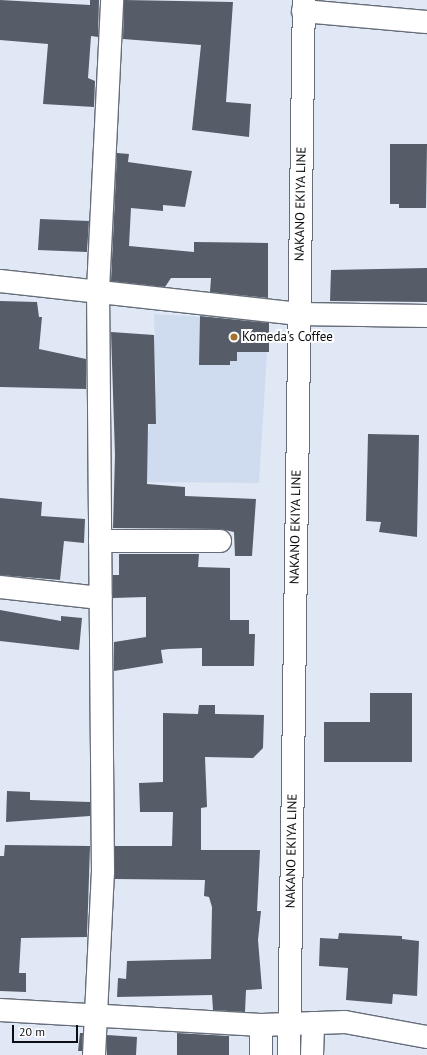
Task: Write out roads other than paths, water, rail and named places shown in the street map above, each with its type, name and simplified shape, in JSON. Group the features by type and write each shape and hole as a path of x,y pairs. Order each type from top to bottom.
{"street":[{"path":"94,1055 103,872 98,290 112,0"},
{"path":"304,6 427,22"},
{"name":"NAKANO EKIYA LINE","path":"289,1055 304,6"},
{"path":"0,281 98,290 299,314 427,316"},
{"path":"100,541 220,541"},
{"path":"0,587 100,598"},
{"path":"0,1010 262,1024 345,1022 427,1036"},
{"path":"312,1023 312,1055"},
{"path":"261,1055 262,1024"}],"place":[{"name":"Komeda's Coffee","path":"234,337"}]}
